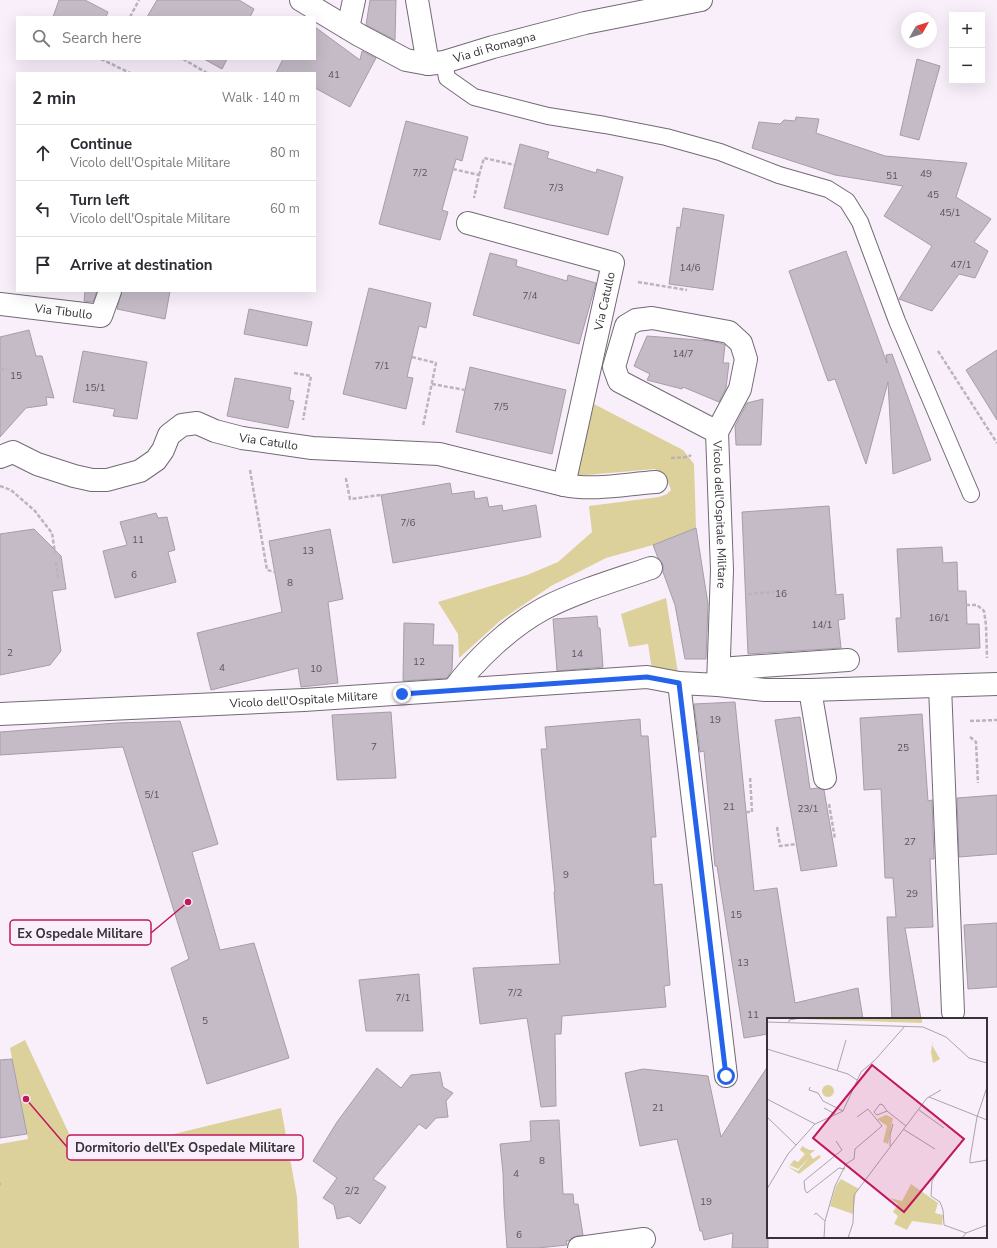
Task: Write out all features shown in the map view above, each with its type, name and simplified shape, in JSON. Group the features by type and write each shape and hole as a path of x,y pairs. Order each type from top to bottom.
{"street":[{"name":"Via di Romagna","path":"301,0 406,60 436,63 585,23 701,0"},
{"path":"348,28 354,0"},
{"path":"417,0 436,63"},
{"name":"Via Catullo","path":"468,223 613,263 564,485"},
{"name":"Via Tibullo","path":"0,304 101,316 110,292"},
{"name":"Vicolo dell'Ospitale Militare","path":"717,432 619,381 614,367 626,326 636,320 652,318 729,332 741,343 746,359 740,389 717,432 722,570 718,677"},
{"name":"Via Catullo","path":"0,456 13,452 37,464 74,476 92,480 107,480 140,470 156,460 163,450 169,436 182,425 197,423 215,431 242,438 312,448 439,454 564,485 584,487 656,482"},
{"path":"453,690 465,674 506,634 542,609 575,595 651,568"},
{"path":"718,677 848,660"},
{"name":"Vicolo dell'Ospitale Militare","path":"0,714 304,700 647,677 679,683 718,677 765,690 992,684"},
{"path":"679,683 726,1076"},
{"path":"940,686 953,1012"},
{"path":"810,690 825,778"},
{"path":"579,1248 644,1239"}],"lane":[{"path":"436,63 447,78 474,97 548,116 666,137 720,152 780,175 828,189 847,201 860,222 896,321 971,494"}],"path":[{"path":"131,16 139,0"},
{"path":"103,60 128,72"},
{"path":"186,60 205,72"},
{"path":"468,223 484,158 515,165"},
{"path":"453,169 479,175"},
{"path":"935,346 997,443"},
{"path":"412,357 436,363 417,453"},
{"path":"0,370 7,369"},
{"path":"294,374 311,376 298,446"},
{"path":"432,384 465,390"},
{"path":"250,470 267,570 275,572"},
{"path":"354,478 346,479 350,500 381,495"},
{"path":"0,485 10,490 35,511 52,533 55,553"},
{"path":"56,562 58,578"},
{"path":"966,604 977,605 984,611 992,684"},
{"path":"746,812 752,812 750,776"},
{"path":"825,778 835,839"},
{"path":"777,827 780,846 796,844"}],"shaded area":[{"path":"590,402 683,450 694,464 696,528 653,545 606,558 551,586 501,620 459,658 458,634 438,602 527,575 558,562 592,532 589,506 659,497 667,494 671,490 665,478 655,469 575,476"},
{"path":"666,598 678,673 652,670 648,644 629,647 621,614"},
{"path":"25,1040 80,1157 281,1108 297,1197 299,1248 0,1248 0,1144 28,1139 10,1048"}],"building":[{"path":"59,0 85,0 108,12 106,16 53,16"},
{"path":"157,0 239,0 254,9 250,16 148,16"},
{"path":"370,0 396,0 395,40 366,25"},
{"path":"316,28 360,60 362,51 376,58 350,107 316,89 316,72 276,72 282,60 316,60"},
{"path":"917,59 940,66 919,140 900,135"},
{"path":"206,60 226,60 222,69"},
{"path":"796,117 819,119 816,133 885,156 967,163 956,197 991,219 974,242 988,251 975,278 959,274 932,311 899,299 932,246 884,216 903,186 835,175 752,148 759,122 780,124 784,120 795,121"},
{"path":"406,121 468,137 462,161 456,159 442,210 448,212 440,240 379,224"},
{"path":"520,144 549,152 547,158 596,173 597,169 623,177 608,235 504,208"},
{"path":"683,208 724,215 713,290 669,284 677,227 680,228"},
{"path":"846,251 887,363 886,355 892,354 931,460 893,474 888,382 866,464 835,379 828,381 789,271"},
{"path":"490,253 517,260 516,266 567,281 568,275 596,283 579,344 473,315"},
{"path":"369,288 431,303 426,328 419,326 407,377 413,378 406,409 343,394"},
{"path":"85,292 97,292 93,302 84,301"},
{"path":"122,292 170,292 165,319 117,309"},
{"path":"249,309 312,322 307,346 244,334"},
{"path":"29,330 36,356 42,356 54,398 46,397 47,405 26,408 0,437 0,337"},
{"path":"647,336 711,341 725,345 723,363 729,363 726,388 719,402 683,387 682,389 647,380 650,374 634,366"},
{"path":"997,350 997,420 966,370"},
{"path":"83,351 147,362 137,419 113,416 115,409 73,402"},
{"path":"470,367 566,390 552,454 456,432"},
{"path":"235,378 291,388 289,400 294,401 288,428 227,416"},
{"path":"763,399 761,445 736,445 735,426 747,403"},
{"path":"450,483 452,494 474,491 475,499 487,497 489,507 502,505 503,511 536,505 541,537 393,563 381,495"},
{"path":"829,506 836,595 843,594 845,619 838,620 841,648 748,654 742,512"},
{"path":"156,513 158,518 167,517 175,550 168,552 176,582 115,598 103,551 127,545 120,522"},
{"path":"696,528 708,604 706,659 685,659 675,605 663,572 663,564 658,558 653,545"},
{"path":"34,529 61,556 66,589 52,591 61,651 50,665 0,675 0,534"},
{"path":"330,529 343,599 328,602 338,683 301,687 298,668 211,690 197,633 282,612 269,541"},
{"path":"942,547 943,563 957,562 958,591 966,591 967,624 979,624 980,648 898,652 896,618 901,618 897,549"},
{"path":"597,616 598,628 600,628 603,667 557,671 553,619"},
{"path":"404,623 434,624 433,645 453,645 452,670 447,678 403,681"},
{"path":"735,702 754,891 777,888 795,1003 858,988 863,1018 767,1018 767,1034 744,1038 717,866 715,866 704,751 700,752 694,704"},
{"path":"391,712 396,778 337,780 332,715"},
{"path":"922,714 928,801 932,800 934,859 930,859 933,927 905,928 921,1018 892,1018 887,917 896,917 893,878 885,878 881,789 864,790 860,718"},
{"path":"800,717 810,789 818,788 824,790 837,866 801,871 775,720"},
{"path":"640,719 641,736 648,736 656,837 651,837 654,885 662,884 670,985 664,986 666,1007 562,1016 561,1034 555,1034 556,1106 541,1107 527,1018 480,1024 473,968 560,964 555,892 541,749 547,749 545,727"},
{"path":"180,721 218,844 192,852 220,950 254,943 289,1058 207,1084 171,968 189,959 123,747 0,755 0,732 117,723"},
{"path":"997,795 997,854 959,857 957,798"},
{"path":"997,923 997,987 968,989 964,925"},
{"path":"419,974 423,1031 366,1031 359,980"},
{"path":"12,1059 27,1134 0,1138 0,1060"},
{"path":"377,1068 401,1088 411,1075 440,1072 443,1087 453,1093 446,1101 448,1117 436,1118 426,1129 419,1124 373,1179 386,1187 360,1224 349,1216 337,1219 334,1205 323,1198 337,1178 313,1161 337,1122"},
{"path":"767,1068 768,1248 732,1248 733,1233 704,1240 702,1231 700,1231 677,1139 640,1146 625,1073 643,1069 708,1076 721,1137"},
{"path":"559,1120 563,1194 573,1194 574,1204 578,1204 583,1235 566,1241 567,1245 538,1248 507,1248 500,1144 531,1141 530,1121"}],"place":[{"name":"Ex Ospedale Militare","path":"188,902"},
{"name":"Dormitorio dell'Ex Ospedale Militare","path":"26,1099"}],"route":[{"path":"402,694 647,677 679,683 680,704 726,1076"}]}
